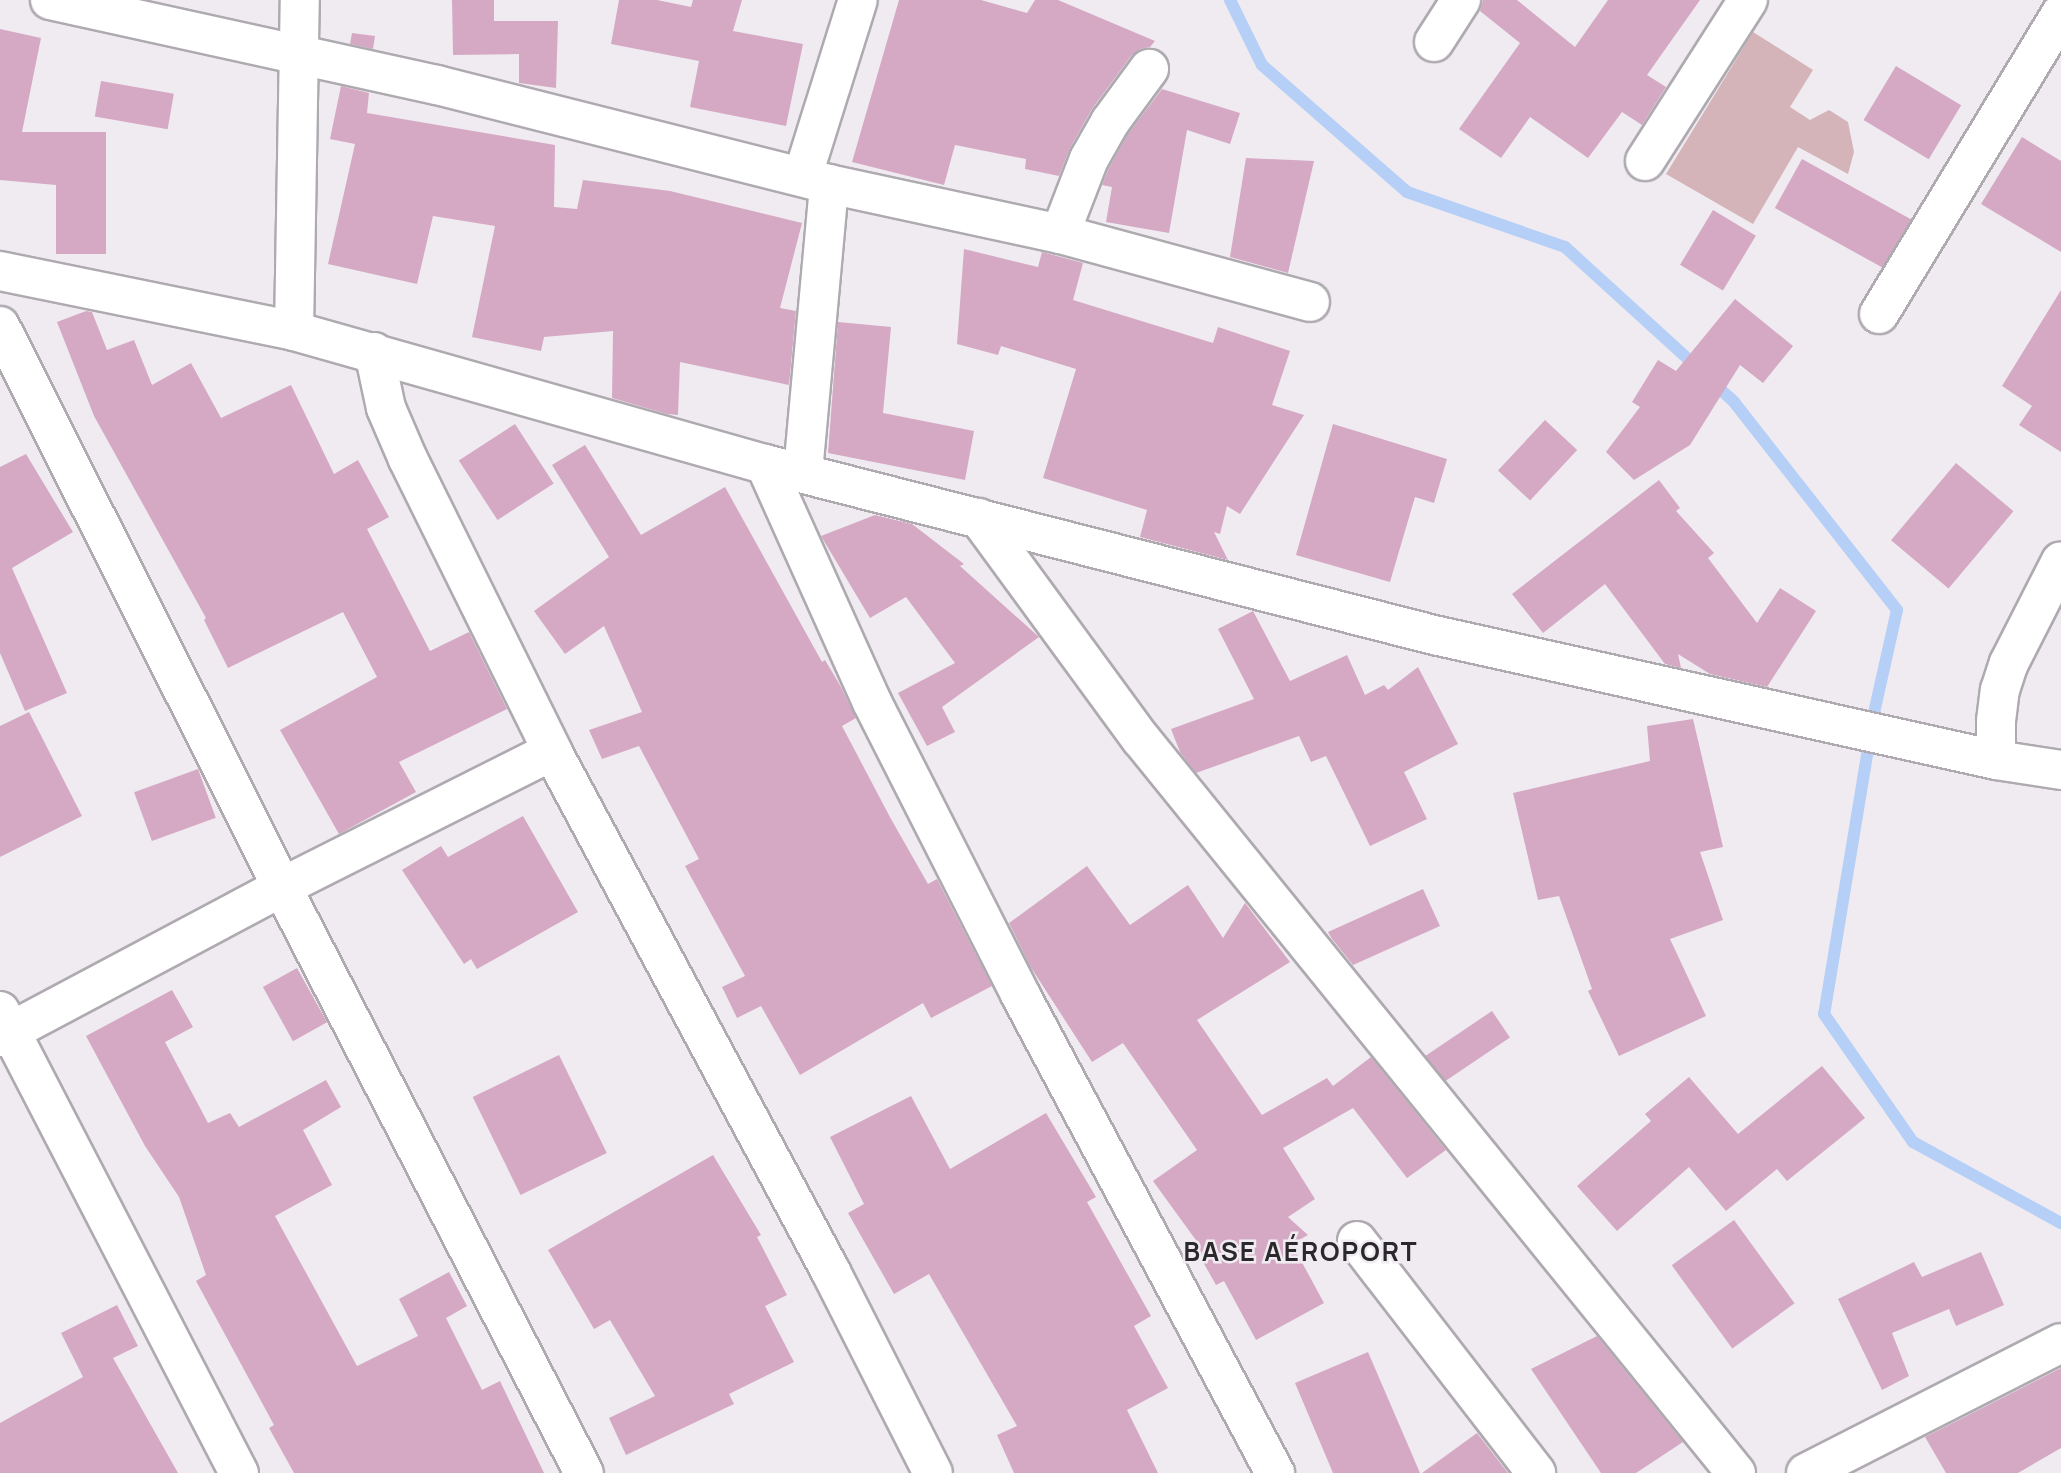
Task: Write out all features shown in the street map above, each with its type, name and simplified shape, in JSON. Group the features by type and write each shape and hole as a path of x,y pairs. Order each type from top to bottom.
{"street":[{"path":"50,0 300,54 816,179 1060,234 1310,302"},
{"path":"294,331 300,0"},
{"path":"803,472 816,179 858,0"},
{"path":"1434,42 1461,0"},
{"path":"1645,161 1748,0"},
{"path":"1879,314 2061,14"},
{"path":"1060,234 1089,159 1110,122 1149,69"},
{"path":"0,271 294,331 765,464 1434,635 1996,760 2061,770"},
{"path":"0,326 282,887 584,1473"},
{"path":"374,352 386,408 408,459 552,751 831,1272 933,1473"},
{"path":"765,464 872,702 1020,994 1275,1473"},
{"path":"979,518 1141,738 1720,1468"},
{"path":"1996,760 1996,721 2003,681 2061,561"},
{"path":"239,1473 4,1026 552,751"},
{"path":"1357,1241 1536,1473"},
{"path":"1806,1473 2061,1343"}],"shaded area":[{"path":"1753,32 1813,70 1790,107 1810,120 1829,110 1848,122 1854,152 1848,174 1798,147 1753,224 1666,174"}],"building":[{"path":"452,0 494,0 494,21 558,21 556,88 519,83 519,54 453,55"},
{"path":"619,0 657,0 691,7 693,0 742,0 733,31 803,44 786,126 690,107 699,61 611,44"},
{"path":"899,0 981,0 1027,13 1035,0 1058,0 1155,41 1150,47 1140,49 1131,56 1092,109 1070,148 1059,176 1025,169 1026,159 955,145 944,185 852,162"},
{"path":"1483,0 1517,0 1575,47 1608,0 1700,0 1647,75 1666,87 1642,125 1622,112 1588,158 1530,117 1501,158 1459,129 1520,43 1480,11"},
{"path":"0,29 41,38 22,132 106,132 106,254 56,254 56,185 0,180"},
{"path":"352,33 375,36 373,49 350,44"},
{"path":"1896,66 1961,105 1929,159 1864,120"},
{"path":"101,81 174,94 168,129 95,116"},
{"path":"341,86 369,93 367,113 555,145 554,207 577,209 583,180 670,191 802,223 780,308 796,311 789,385 680,362 678,415 667,414 612,398 613,331 544,337 541,351 472,337 495,226 433,216 417,284 328,264 355,144 330,139"},
{"path":"1162,89 1240,113 1230,144 1187,130 1169,233 1106,222 1112,187 1102,185 1109,168 1128,134"},
{"path":"2022,137 2061,161 2061,252 1981,204"},
{"path":"1246,158 1314,161 1288,273 1230,257"},
{"path":"1802,159 1911,220 1884,269 1775,208"},
{"path":"1713,210 1756,236 1723,291 1680,265"},
{"path":"964,249 1038,267 1042,252 1083,263 1073,300 1213,343 1218,327 1290,351 1272,405 1304,415 1240,514 1227,506 1220,534 1214,532 1228,560 1140,537 1147,510 1043,478 1076,369 1001,346 998,355 957,344"},
{"path":"2061,290 2061,452 2019,425 2032,406 2002,386"},
{"path":"1735,299 1793,346 1763,383 1740,365 1690,445 1634,480 1606,452 1640,407 1632,402 1658,360 1676,371"},
{"path":"86,311 92,312 107,350 134,340 152,385 191,363 221,418 291,385 334,474 358,460 389,517 367,529 430,651 469,632 507,709 399,762 416,792 339,834 280,730 377,677 343,612 228,668 204,620 206,618 94,416 57,322"},
{"path":"838,322 891,327 883,413 974,431 965,480 828,453"},
{"path":"1545,420 1577,450 1530,500 1498,470"},
{"path":"515,424 554,484 497,520 459,460"},
{"path":"1333,424 1447,459 1434,503 1415,497 1390,582 1296,555"},
{"path":"585,445 641,535 725,487 822,662 825,660 841,687 856,718 842,726 891,819 928,884 937,879 992,986 931,1018 923,1003 800,1075 761,1006 737,1018 722,987 745,976 685,866 699,859 639,746 602,759 589,730 642,712 604,626 565,654 534,611 609,557 552,465"},
{"path":"26,454 73,532 12,568 67,693 25,711 0,653 0,467"},
{"path":"1956,463 2013,511 1949,589 1891,540"},
{"path":"1659,480 1680,508 1676,511 1714,553 1708,558 1757,623 1780,588 1816,611 1767,687 1710,674 1678,654 1681,668 1665,664 1605,584 1543,633 1512,594"},
{"path":"875,515 912,524 964,564 960,566 1039,637 942,707 955,732 927,746 898,693 955,663 906,597 870,618 821,536"},
{"path":"1253,611 1290,681 1347,655 1365,695 1384,685 1388,690 1418,667 1458,744 1404,772 1427,819 1370,846 1326,756 1311,762 1299,736 1196,773 1180,752 1171,729 1254,699 1218,629"},
{"path":"29,712 82,816 0,857 0,726"},
{"path":"1693,719 1723,847 1700,852 1723,920 1670,939 1706,1016 1619,1056 1588,991 1592,989 1559,896 1538,900 1513,793 1650,761 1647,726"},
{"path":"198,769 216,818 152,841 134,792"},
{"path":"523,816 578,912 477,969 471,959 464,964 402,870 441,846 448,857"},
{"path":"1087,866 1130,925 1188,885 1223,938 1245,903 1290,962 1197,1020 1262,1115 1327,1078 1333,1086 1371,1057 1446,1150 1407,1178 1353,1108 1283,1148 1315,1199 1288,1217 1308,1235 1292,1244 1324,1303 1256,1340 1224,1281 1216,1285 1194,1246 1198,1243 1153,1181 1197,1150 1123,1043 1092,1062 1030,966 1009,923"},
{"path":"1423,889 1440,926 1353,965 1328,932"},
{"path":"297,968 327,1022 293,1041 263,987"},
{"path":"172,990 193,1027 165,1042 208,1123 230,1113 239,1127 326,1080 341,1107 303,1130 332,1185 275,1216 357,1366 418,1336 399,1299 449,1272 467,1306 446,1318 482,1390 500,1381 544,1473 294,1473 269,1428 274,1425 196,1281 206,1275 179,1197 145,1146 86,1036"},
{"path":"1492,1011 1510,1038 1444,1082 1426,1056"},
{"path":"559,1055 607,1153 520,1195 473,1097"},
{"path":"1822,1066 1865,1118 1787,1181 1777,1169 1726,1211 1689,1167 1617,1231 1577,1186 1651,1121 1645,1114 1689,1077 1738,1134"},
{"path":"911,1096 950,1169 1046,1113 1096,1197 1087,1202 1151,1316 1134,1326 1168,1388 1127,1410 1158,1473 1014,1473 997,1435 1017,1426 929,1274 894,1294 848,1213 864,1204 830,1137"},
{"path":"713,1155 761,1235 757,1237 787,1295 765,1306 794,1362 729,1394 734,1404 626,1455 609,1418 655,1396 610,1320 594,1329 548,1250"},
{"path":"1734,1220 1795,1303 1732,1349 1672,1265"},
{"path":"1981,1252 2004,1305 1956,1326 1949,1309 1892,1333 1909,1376 1882,1390 1838,1299 1914,1262 1922,1277"},
{"path":"117,1305 138,1346 113,1358 178,1473 0,1473 0,1423 83,1377 61,1333"},
{"path":"1597,1336 1683,1442 1636,1473 1601,1473 1531,1369"},
{"path":"1368,1352 1420,1473 1333,1473 1295,1383"},
{"path":"2061,1368 2061,1448 2018,1473 1946,1473 1925,1437"},
{"path":"1477,1433 1508,1473 1422,1473"}],"waterway":[{"path":"1230,0 1262,65 1407,192 1565,247 1699,369"},
{"path":"1712,382 1734,402 1897,610 1874,713 1824,1014 1913,1142 2061,1223"}],"district":[{"name":"BASE AÉROPORT","path":"1301,1252"}]}
